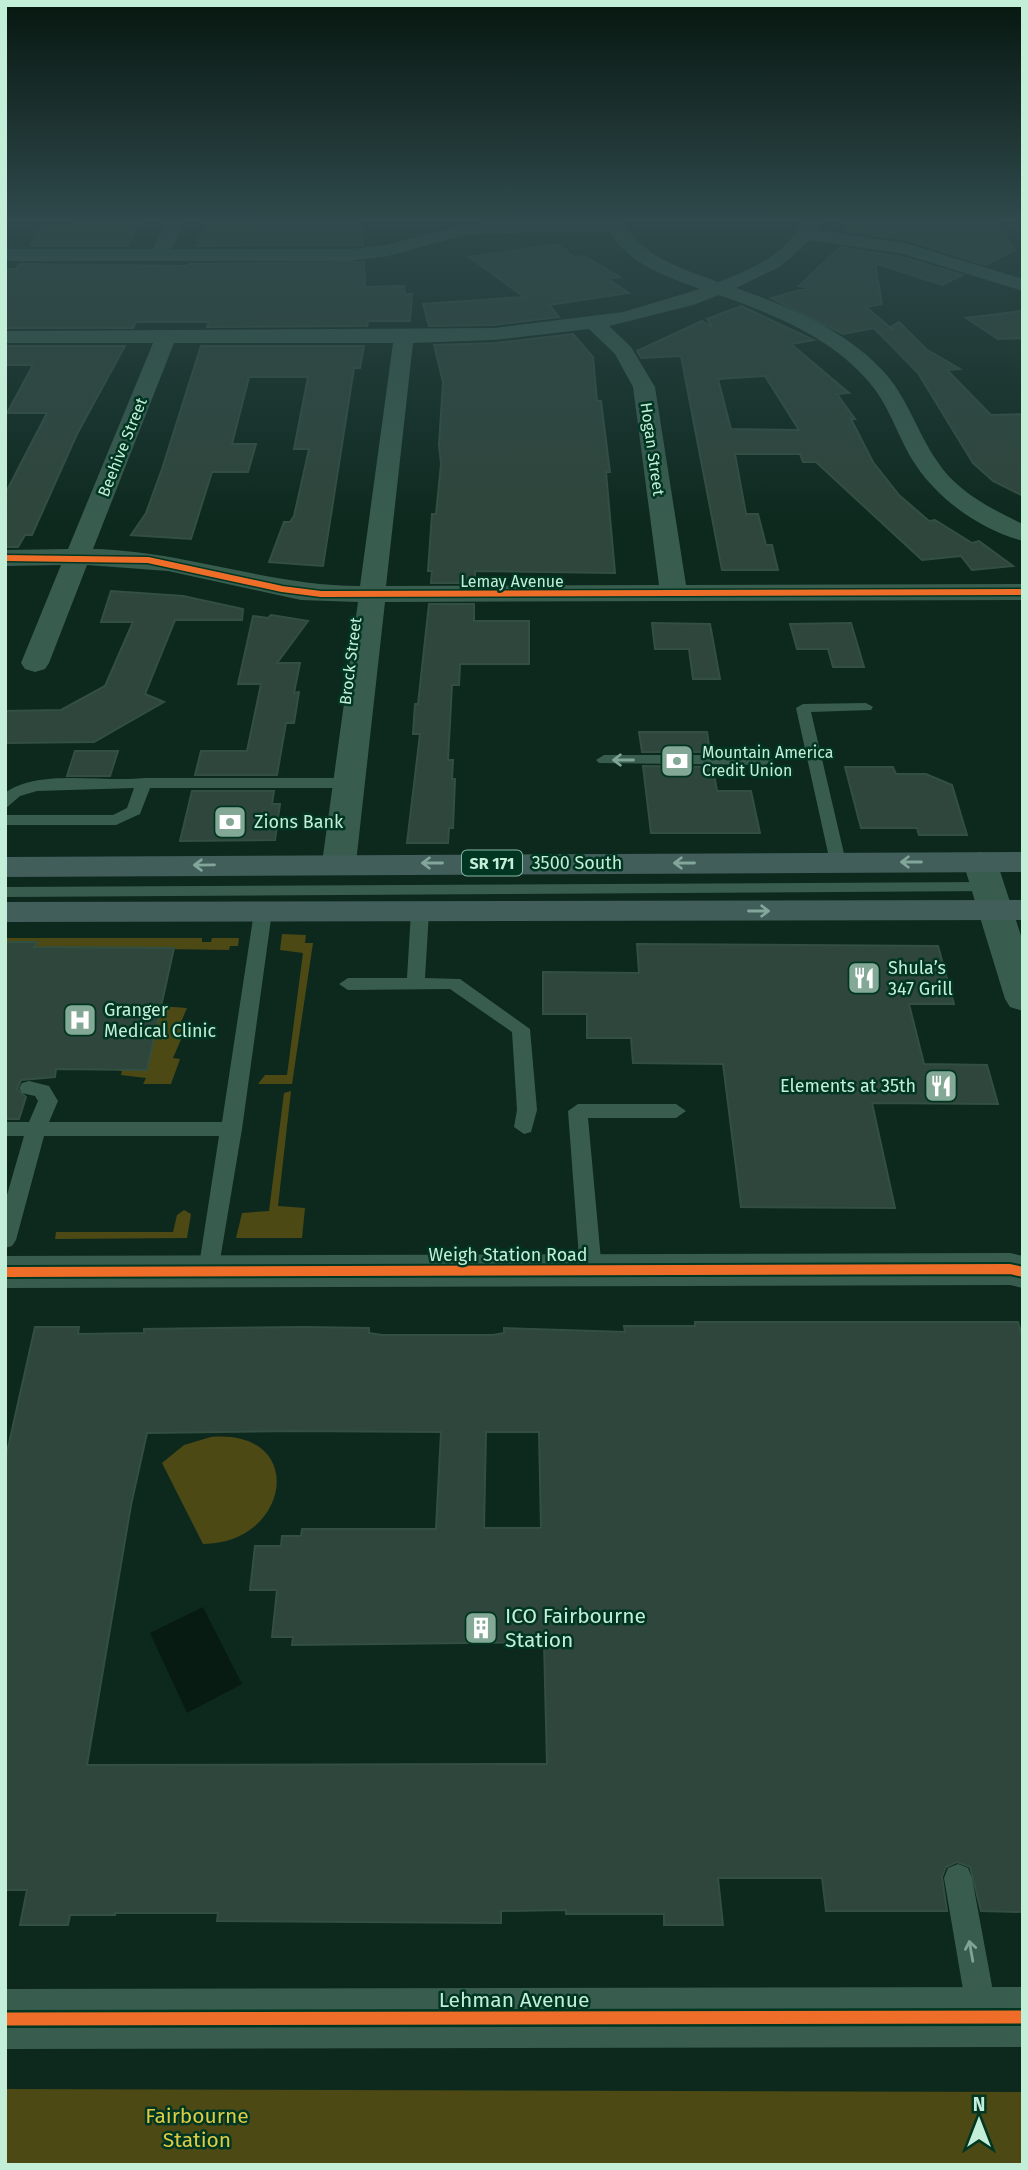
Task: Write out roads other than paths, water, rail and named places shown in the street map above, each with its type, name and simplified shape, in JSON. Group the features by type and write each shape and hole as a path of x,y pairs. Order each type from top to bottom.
{"main road":[{"name":"3500 South","path":"5,866 838,862 996,892"},
{"name":"3500 South","path":"5,912 420,912 996,892 1023,862"}],"street":[{"path":"5,337 404,336 497,332 581,322"},
{"name":"Hogan Street","path":"593,322 624,351 644,387 674,594"},
{"path":"802,322 858,359 893,398 922,458 933,473 975,508 1023,533"},
{"name":"Brock Street","path":"340,863 404,336"},
{"name":"Beehive Street","path":"35,663 166,337"},
{"name":"Lemay Avenue","path":"5,558 77,558 166,563 299,593 372,595 1023,592"},
{"path":"996,892 1023,999"},
{"name":"Weigh Station Road","path":"5,1272 1019,1269"},
{"name":"Lehman Avenue","path":"5,2019 1003,2018"}],"lane":[{"path":"838,862 803,708 866,707"},
{"path":"604,760 765,760"},
{"path":"5,820 116,820 134,811 144,783"},
{"path":"5,804 8,798 24,789 60,784 349,783"},
{"path":"5,892 996,892"},
{"path":"209,1272 264,912"},
{"path":"416,983 420,912"},
{"path":"348,984 454,983 522,1029 527,1110 524,1127"},
{"path":"5,1240 36,1129 48,1099 39,1089 29,1088"},
{"path":"591,1271 578,1111 676,1111"},
{"path":"5,1129 232,1129"},
{"path":"958,1878 1003,2018"}],"place":[{"name":"Mountain America Credit Union","path":"677,761"},
{"name":"Zions Bank","path":"230,822"},
{"name":"Shula’s 347 Grill","path":"864,978"},
{"name":"Granger Medical Clinic","path":"80,1020"},
{"name":"Elements at 35th","path":"941,1086"},
{"name":"ICO Fairbourne Station","path":"481,1628"}],"park label":[{"name":"Fairbourne Station","path":"197,2128"}]}
